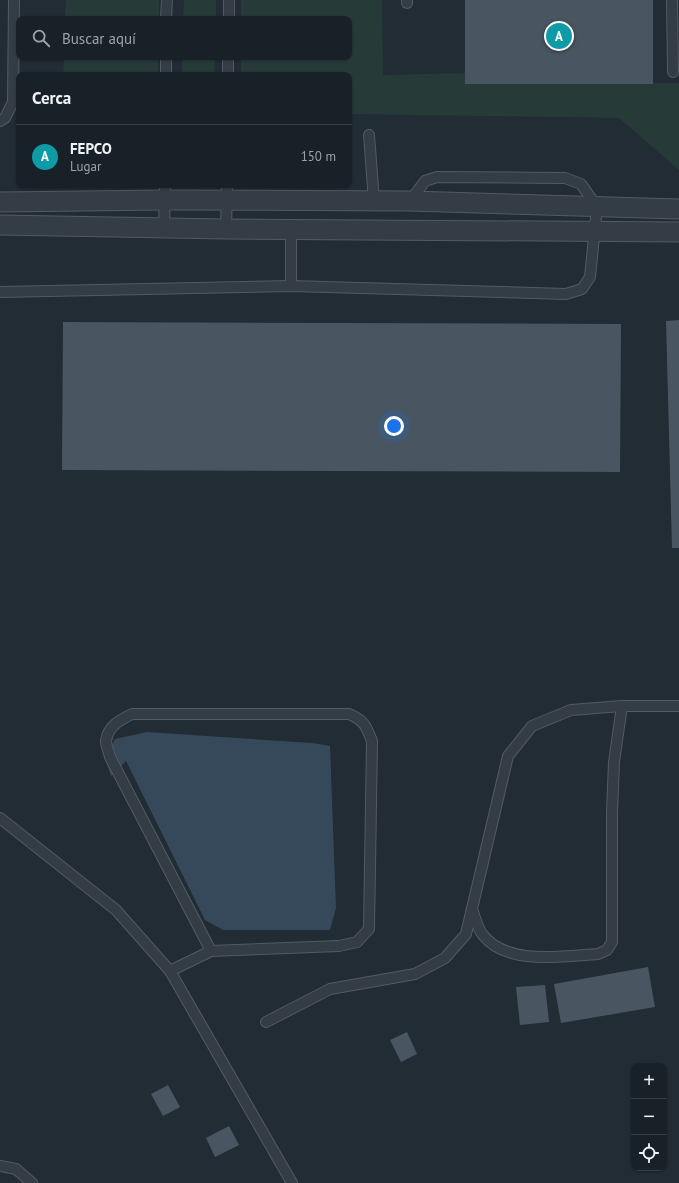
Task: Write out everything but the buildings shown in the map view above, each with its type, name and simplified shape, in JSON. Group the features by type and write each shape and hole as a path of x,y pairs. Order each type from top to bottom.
{"street":[{"path":"0,202 165,192 226,192 374,201 679,208"},
{"path":"0,225 226,229 679,232"}],"lane":[{"path":"0,121 5,118 13,102 14,0"},
{"path":"166,0 166,16"},
{"path":"229,0 229,16"},
{"path":"672,0 673,72"},
{"path":"166,60 166,72"},
{"path":"228,60 228,72"},
{"path":"369,135 374,201"},
{"path":"0,292 291,286 566,294 582,289 590,278 597,207 581,184 565,178 438,177 425,181 410,201"},
{"path":"164,227 165,192"},
{"path":"226,192 226,229"},
{"path":"291,229 291,286"},
{"path":"266,1022 330,989 415,974 445,958 466,934 508,756 532,726 571,710 622,706 679,706"},
{"path":"472,908 482,934 493,945 511,953 534,957 598,954 607,950 612,942 612,813 614,762 622,706"},
{"path":"170,971 211,951 339,946 357,942 369,929 372,741 368,730 361,719 349,714 132,714 119,720 111,729 106,742 110,757 211,951"},
{"path":"0,818 116,910 170,971 292,1183"},
{"path":"0,1166 16,1169 32,1183"}],"green space":[{"path":"66,0 159,0 159,16 65,16"},
{"path":"184,0 216,0 216,16 183,16"},
{"path":"241,0 382,0 383,75 465,73 465,84 679,83 679,170 619,118 352,114 352,72 241,72 241,60 352,60 352,16 241,16"},
{"path":"64,60 158,60 158,72 63,72"},
{"path":"182,60 215,60 214,72 182,72"}],"water":[{"path":"147,732 312,743 330,746 336,908 330,930 223,930 205,920 126,761 111,776 105,757 115,739"}],"place":[{"name":"FEPCO","path":"559,36"}]}
